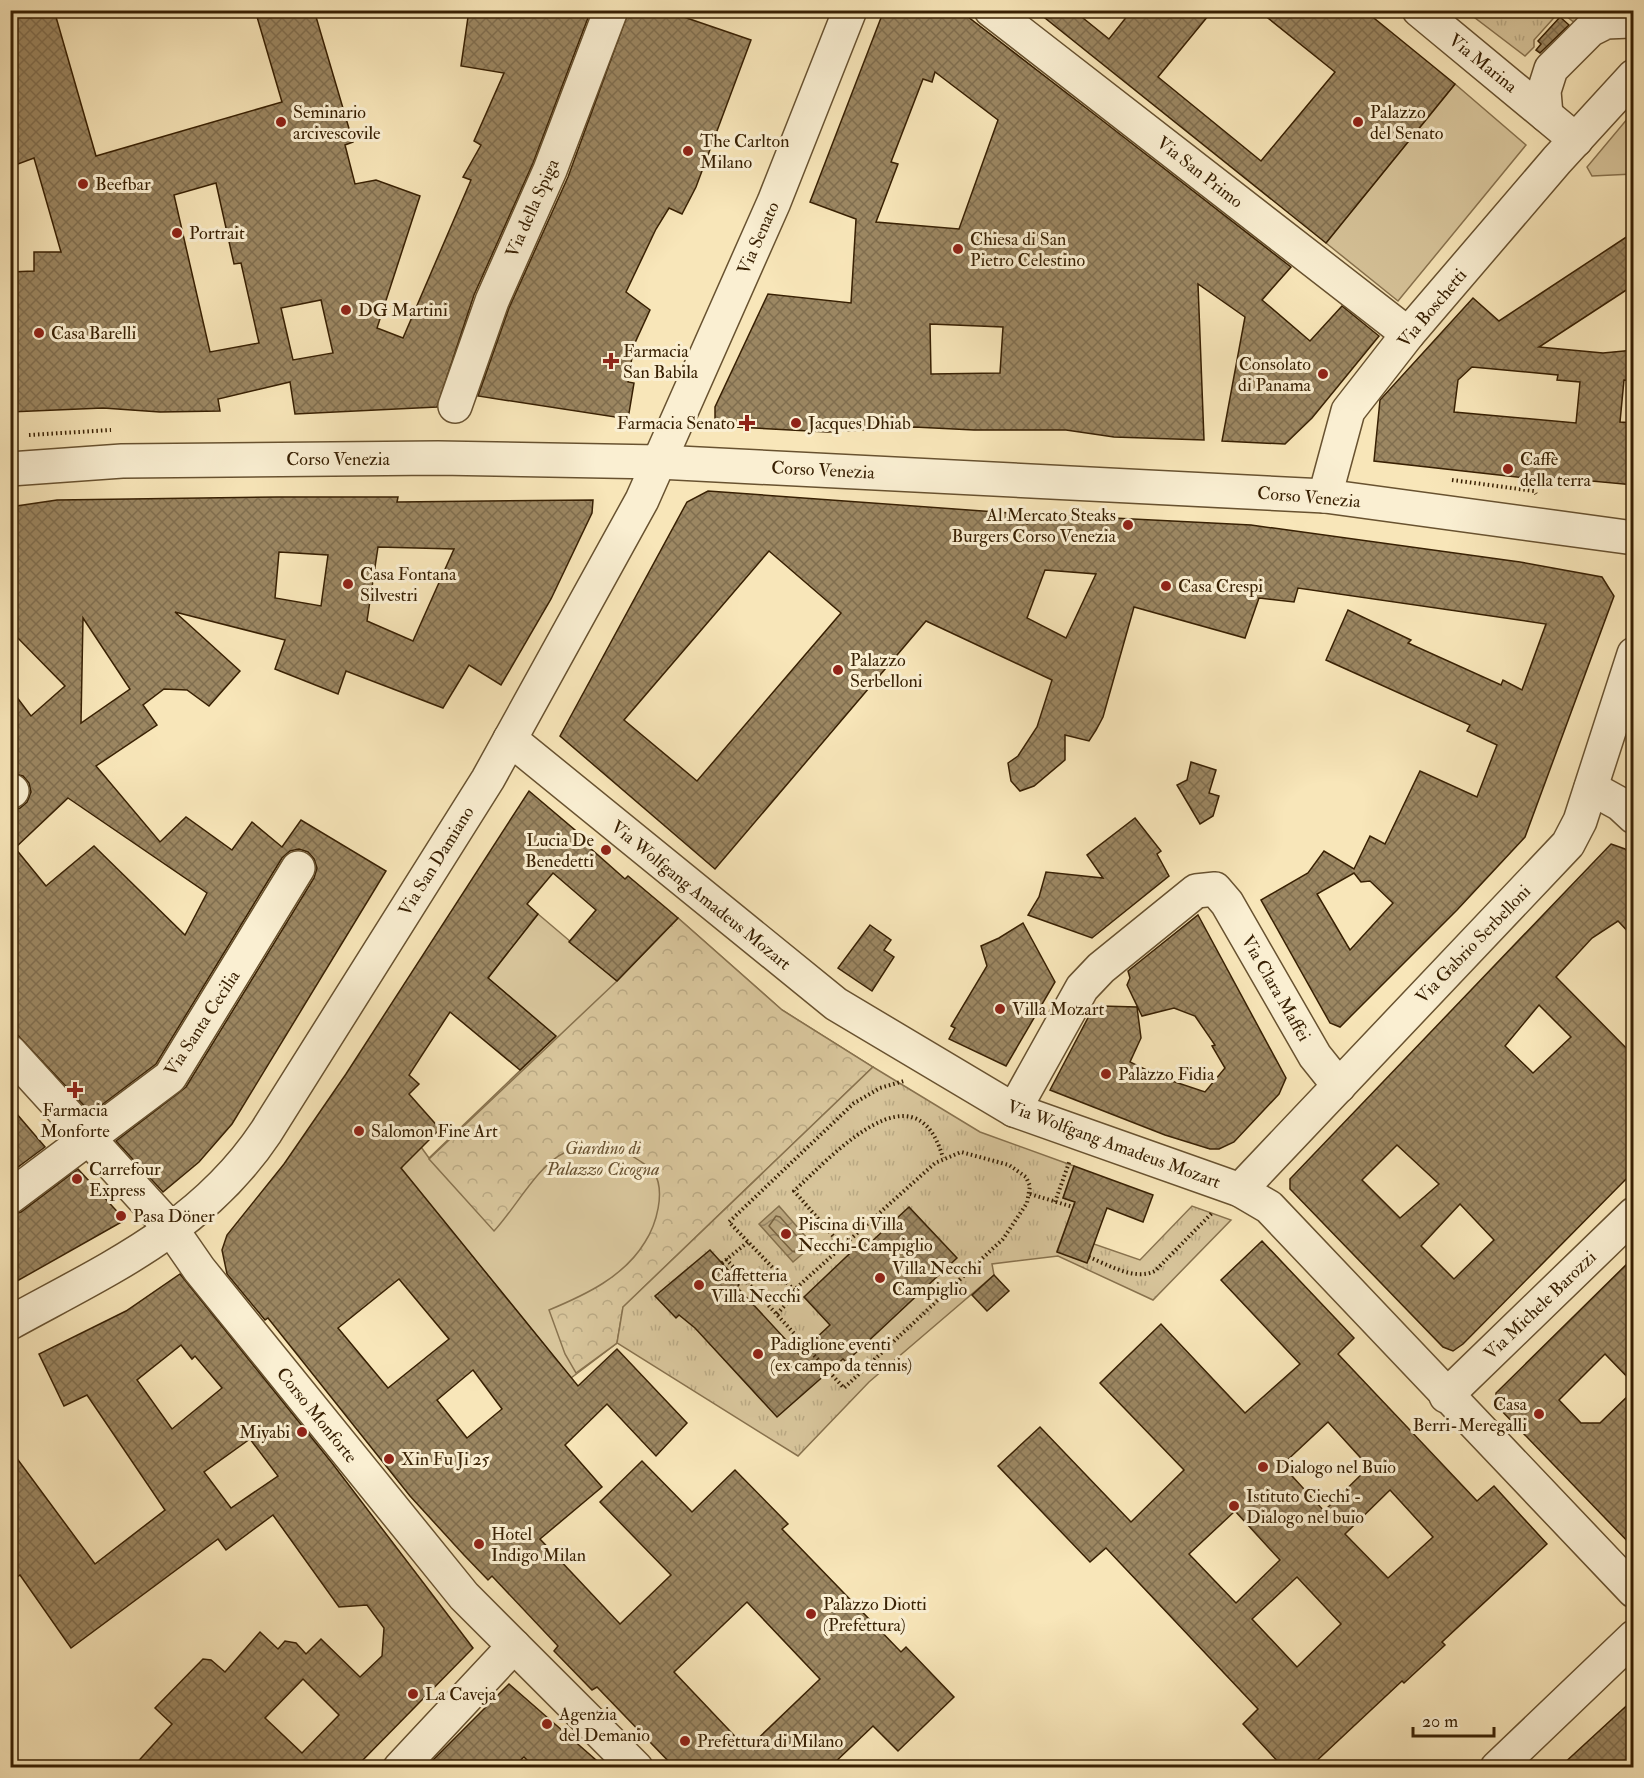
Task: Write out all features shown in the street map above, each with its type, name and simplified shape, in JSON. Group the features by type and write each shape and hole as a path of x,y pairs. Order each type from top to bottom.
{"street":[{"name":"Via della Spiga","path":"455,406 492,300 550,170 611,10"},
{"name":"Via Senato","path":"659,462 774,202 850,10"},
{"name":"Via San Primo","path":"991,10 1408,334"},
{"name":"Via Marina","path":"1419,10 1576,140"},
{"name":"Via Marina","path":"1546,115 1544,91 1551,69 1590,30 1606,22 1629,19"},
{"path":"1576,140 1634,76"},
{"path":"1576,140 1634,105"},
{"name":"Via Boschetti","path":"1325,496 1348,411 1408,334 1576,140"},
{"name":"Corso Venezia","path":"10,469 122,461 438,458 659,462 1325,496 1634,538"},
{"name":"Via San Damiano","path":"10,1323 172,1230 210,1200 247,1161 488,779 642,500 659,462"},
{"name":"Via Gabrio Serbelloni","path":"1240,1190 1568,844 1580,821 1634,654"},
{"name":"Via Wolfgang Amadeus Mozart","path":"510,739 836,1004 920,1056 1014,1110 1240,1190 1269,1207 1446,1396 1634,1591"},
{"path":"1591,788 1620,804 1634,817"},
{"name":"Via Santa Cecilia","path":"10,1197 90,1140 170,1077 298,868"},
{"name":"Via Clara Maffei","path":"1014,1110 1082,988 1101,968 1196,891 1215,890 1227,903 1315,1056 1339,1086"},
{"name":"Corso Monforte","path":"10,1052 172,1230 199,1269 457,1587 636,1767"},
{"name":"Via Michele Barozzi","path":"1446,1396 1634,1214"},
{"path":"1497,1767 1634,1637"},
{"path":"400,1767 514,1646"}],"path":[{"path":"794,1290 729,1222 854,1103 880,1088 920,1056"},
{"path":"842,1246 794,1191 831,1158 869,1126 890,1117 906,1116 918,1118 927,1125 935,1135 943,1158"},
{"path":"726,1259 844,1388 1003,1239 1027,1203 1030,1194 1026,1177 1009,1165 961,1152 943,1158 794,1290 788,1302 777,1314"},
{"path":"1055,1202 1071,1158"},
{"path":"1030,1194 1073,1207"},
{"path":"1089,1257 1132,1273 1147,1275 1155,1271 1212,1213"},
{"path":"722,1263 748,1242"}],"green space":[{"path":"1466,11 1560,11 1534,40 1534,47 1525,56"},
{"path":"1560,11 1589,11 1576,24"},
{"path":"1455,84 1526,145 1398,301 1326,243"},
{"path":"1633,112 1633,174 1592,176 1587,167"},
{"name":"Giardino di Palazzo Cicogna","path":"538,914 617,981 678,918 782,1010 873,1067 623,1307 617,1343 571,1378 401,1169 421,1147 429,1158 555,1037 488,978"},
{"name":"Giardino di Palazzo Cicogna","path":"678,918 782,1010 873,1067 623,1307 617,1343 576,1373 565,1354 549,1310 603,1284 626,1265 645,1242 658,1208 658,1180 653,1171 630,1155 612,1147 594,1144 575,1148 545,1167 494,1231 429,1159 617,981"},
{"path":"873,1067 980,1132 1074,1166 1063,1198 1075,1202 1057,1251 1094,1244 1140,1260 1192,1206 1231,1220 1153,1300 1058,1256 992,1264 994,1275 869,1382 798,1456 617,1343 623,1307"}],"water":[{"name":"Piscina di Villa Necchi-Campiglio","path":"779,1206 813,1245 793,1262 759,1224"}],"building":[{"path":"10,10 54,10 96,156 282,102 255,10 314,10 353,142 345,145 355,184 376,180 420,196 377,328 403,338 471,180 463,177 481,145 474,141 504,73 461,66 469,10 591,10 533,163 474,295 437,407 295,414 290,382 218,399 220,411 160,412 103,408 10,412 10,272 34,271 34,252 61,252 34,158 10,167","holes":["216,183 234,264 241,263 259,343 210,352 174,195","321,300 333,353 293,360 281,308"]},
{"path":"629,10 680,10 678,15 751,40 696,187 682,214 669,208 656,229 626,292 650,310 634,345 628,382 634,383 628,419 478,396 509,308 568,177"},
{"path":"884,10 959,10 1291,267 1262,300 1310,341 1342,306 1379,336 1312,418 1285,444 1222,441 1245,317 1198,284 1204,440 1114,437 1066,430 974,430 914,427 828,432 715,426 715,407 768,294 851,303 856,219 810,202","holes":["935,72 998,120 959,229 876,222 898,164 891,162 923,79 932,82","930,324 1003,327 1000,373 931,374"]},
{"name":"Palazzo del Senato","path":"1035,10 1073,10 1109,39 1132,10 1213,10 1158,77 1261,161 1335,72 1258,10 1364,10 1455,84 1326,243"},
{"path":"1560,17 1569,25 1540,53 1536,50 1541,44 1538,41"},
{"path":"1634,232 1634,285 1539,347 1603,353 1634,350 1634,381 1624,380 1620,422 1634,423 1634,485 1527,475 1526,478 1374,461 1380,400 1473,298 1499,321","holes":["1472,367 1558,375 1557,380 1580,382 1576,423 1454,412 1458,380"]},
{"path":"708,491 1010,513 1027,524 1035,514 1251,525 1520,562 1602,577 1614,596 1525,837 1457,910 1340,1027 1330,1023 1261,900 1308,873 1324,851 1354,869 1370,836 1385,844 1420,771 1477,797 1497,745 1467,731 1470,725 1326,660 1348,610 1411,640 1408,643 1501,685 1503,680 1522,690 1546,624 1298,588 1294,602 1259,598 1245,638 1134,607 1103,717 1096,730 1089,741 1065,735 1065,760 1034,786 1020,791 1011,781 1008,763 1018,756 1037,727 1052,680 926,621 715,869 560,736 687,502","holes":["769,551 841,613 697,781 624,720","1045,570 1096,574 1066,638 1027,618","1354,873 1361,882 1370,881 1393,903 1350,950 1317,894"]},
{"path":"398,497 397,502 593,500 592,513 551,599 501,685 469,665 443,708 346,671 338,694 275,669 285,640 175,612 240,671 209,706 187,690 164,689 143,705 157,725 96,766 160,842 186,817 232,850 252,822 282,847 301,820 386,871 232,1124 199,1162 163,1192 116,1141 186,1087 314,878 317,868 308,852 299,849 290,851 282,858 156,1064 91,1113 10,1027 10,810 20,808 27,802 31,792 29,783 23,776 10,773 10,688 31,716 65,686 10,630 10,507 57,500","holes":["378,547 454,549 413,641 367,621","279,552 328,555 321,606 275,598","83,618 130,689 81,723","68,798 207,893 185,935 94,846 46,886 15,848"]},
{"path":"1191,762 1216,770 1209,793 1219,796 1213,816 1200,824 1177,785 1187,780"},
{"path":"529,791 582,836 580,839 625,879 628,876 678,918 617,981 569,942 596,910 553,873 527,904 538,914 488,978 556,1036 520,1070 450,1012 409,1075 419,1084 409,1094 440,1129 401,1168 578,1386 617,1349 687,1423 656,1456 607,1404 565,1445 602,1487 540,1539 620,1624 671,1575 600,1502 642,1461 692,1512 735,1470 788,1524 782,1529 901,1652 906,1647 954,1697 898,1751 873,1726 830,1767 674,1767 597,1687 592,1690 554,1651 558,1646 492,1576 488,1580 410,1496 268,1318 265,1320 227,1274 222,1250 227,1235 284,1164 346,1074","holes":["399,1279 449,1339 388,1388 338,1328","473,1370 502,1409 467,1438 437,1400","747,1602 820,1679 747,1749 674,1672"]},
{"path":"1135,818 1161,851 1157,854 1169,876 1092,938 1028,915 1039,897 1046,872 1103,878 1087,855"},
{"path":"1611,844 1625,849 1634,859 1634,938 1618,921 1592,938 1556,977 1634,1056 1634,1171 1463,1344 1453,1351 1443,1347 1290,1189 1290,1179","holes":["1539,1005 1571,1037 1533,1073 1505,1046","1397,1145 1439,1184 1400,1218 1362,1180","1460,1204 1494,1240 1454,1279 1421,1246"]},
{"path":"1198,915 1286,1078 1279,1094 1234,1142 1219,1149 1210,1149 1165,1135 1050,1090 1090,1014 1101,1006 1137,1007 1141,1038 1130,1062 1163,1078 1205,1092 1225,1068 1212,1046 1215,1045 1195,1016 1174,1008 1142,1016 1127,985 1130,978 1128,971"},
{"name":"Villa Mozart","path":"1023,923 1055,982 1006,1066 949,1039 955,1028 951,1026 987,966 981,946"},
{"path":"870,925 891,940 884,950 894,957 872,991 838,968"},
{"path":"10,1106 45,1147 10,1173"},
{"path":"1074,1166 1153,1195 1143,1222 1107,1208 1087,1263 1057,1252 1075,1202 1063,1198"},
{"path":"78,1169 125,1220 10,1285 10,1215 21,1212"},
{"path":"909,1207 957,1258 846,1362 843,1359 777,1417 695,1328 679,1315 676,1318 655,1296 710,1250 730,1272 739,1285 737,1287 799,1354 830,1325 804,1297 865,1239 869,1244"},
{"name":"Istituto Ciechi - Dialogo nel buio","path":"1262,1241 1354,1338 1338,1354 1477,1501 1494,1486 1547,1544 1442,1642 1445,1645 1404,1683 1402,1681 1310,1767 1283,1767 1243,1724 1258,1709 1106,1548 1090,1562 998,1466 1040,1427 1131,1522 1184,1470 1100,1383 1161,1324 1245,1413 1300,1364 1221,1280","holes":["1328,1422 1369,1467 1324,1511 1282,1465","1390,1490 1433,1537 1388,1578 1345,1534","1235,1511 1280,1560 1236,1603 1189,1554","1297,1577 1341,1624 1297,1667 1252,1619"]},
{"path":"1634,1257 1634,1384 1605,1354 1559,1400 1581,1423 1600,1423 1634,1390 1634,1548 1496,1405 1496,1393"},
{"path":"180,1274 332,1463 473,1648 356,1767 133,1767 172,1724 155,1708 203,1659 211,1660 225,1672 260,1632 278,1649 285,1641 296,1643 306,1654 321,1639 360,1677 382,1656 384,1628 367,1605 339,1607 273,1515 226,1550 218,1539 71,1648 20,1575 10,1581 10,1449 95,1564 165,1510 87,1395 64,1406 39,1354 126,1311","holes":["181,1345 192,1359 195,1356 222,1388 172,1429 137,1380","250,1439 278,1476 231,1508 204,1472","303,1679 339,1715 302,1753 265,1718"]},
{"path":"994,1275 1009,1291 987,1311 972,1295"},
{"path":"509,1684 604,1767 534,1767 524,1757 513,1767 426,1767"},
{"path":"1634,1699 1634,1767 1560,1767 1611,1720"}],"place":[{"name":"Seminario arcivescovile","path":"281,122"},
{"name":"Palazzo del Senato","path":"1358,122"},
{"name":"The Carlton Milano","path":"688,151"},
{"name":"Beefbar","path":"83,184"},
{"name":"Portrait","path":"177,233"},
{"name":"Chiesa di San Pietro Celestino","path":"958,249"},
{"name":"DG Martini","path":"346,310"},
{"name":"Casa Barelli","path":"39,333"},
{"name":"Farmacia San Babila","path":"611,361"},
{"name":"Consolato di Panama","path":"1323,374"},
{"name":"Farmacia Senato","path":"747,423"},
{"name":"Jacques Dhiab","path":"796,423"},
{"name":"Caffè della terra","path":"1508,469"},
{"name":"Al Mercato Steaks Burgers Corso Venezia","path":"1128,525"},
{"name":"Casa Fontana Silvestri","path":"348,584"},
{"name":"Casa Crespi","path":"1166,586"},
{"name":"Palazzo Serbelloni","path":"838,670"},
{"name":"Lucia De Benedetti","path":"606,850"},
{"name":"Villa Mozart","path":"1000,1009"},
{"name":"Palazzo Fidia","path":"1106,1074"},
{"name":"Farmacia Monforte","path":"75,1090"},
{"name":"Salomon Fine Art","path":"359,1131"},
{"name":"Carrefour Express","path":"77,1179"},
{"name":"Pasa Döner","path":"121,1216"},
{"name":"Piscina di Villa Necchi-Campiglio","path":"786,1234"},
{"name":"Villa Necchi Campiglio","path":"880,1278"},
{"name":"Caffetteria Villa Necchi","path":"699,1285"},
{"name":"Padiglione eventi (ex campo da tennis)","path":"758,1354"},
{"name":"Casa Berri-Meregalli","path":"1539,1414"},
{"name":"Miyabi","path":"302,1432"},
{"name":"Xin Fu Ji 25","path":"389,1459"},
{"name":"Dialogo nel Buio","path":"1263,1467"},
{"name":"Istituto Ciechi - Dialogo nel buio","path":"1234,1506"},
{"name":"Hotel Indigo Milan","path":"479,1544"},
{"name":"Palazzo Diotti (Prefettura)","path":"811,1614"},
{"name":"La Caveja","path":"413,1694"},
{"name":"Agenzia del Demanio","path":"547,1724"},
{"name":"Prefettura di Milano","path":"685,1741"}]}
